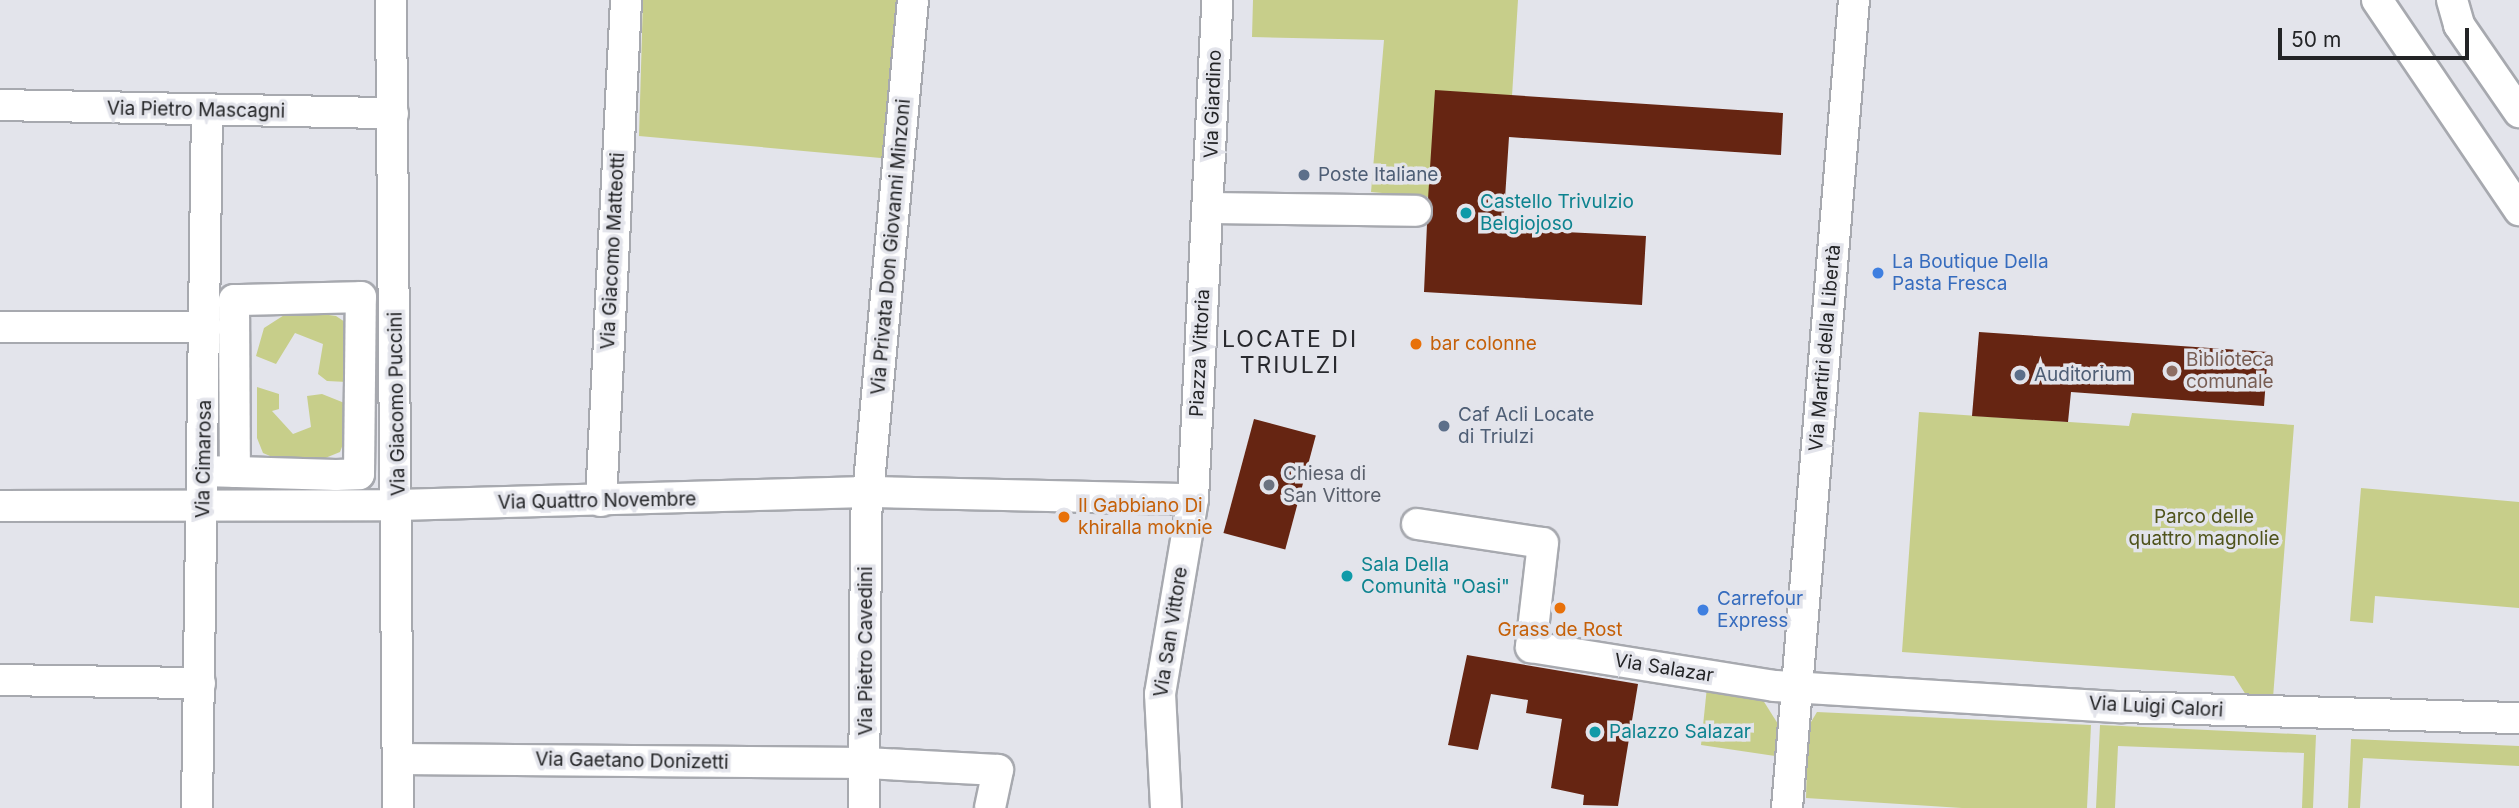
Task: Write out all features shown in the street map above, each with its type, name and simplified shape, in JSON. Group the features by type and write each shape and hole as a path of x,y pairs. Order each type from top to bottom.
{"street":[{"name":"Via Giacomo Puccini","path":"391,0 398,505 398,808"},
{"name":"Via Giacomo Matteotti","path":"601,501 626,0"},
{"name":"Via Privata Don Giovanni Minzoni","path":"868,495 914,0"},
{"name":"Via Giardino","path":"1208,208 1217,0"},
{"path":"2377,0 2519,210"},
{"path":"2452,0 2459,25 2519,112"},
{"name":"Via Martiri della Libertà","path":"1787,808 1854,6"},
{"name":"Via Pietro Mascagni","path":"0,105 393,113"},
{"name":"Via Cimarosa","path":"197,808 204,471 216,309 207,110"},
{"path":"1208,208 1416,211"},
{"name":"Piazza Vittoria","path":"1192,499 1208,208"},
{"path":"0,327 361,297 359,474 204,471"},
{"path":"216,309 235,472"},
{"name":"Via Quattro Novembre","path":"0,506 204,508 868,495 1192,499"},
{"name":"Via Pietro Cavedini","path":"864,808 868,495"},
{"name":"Via San Vittore","path":"1166,808 1160,694 1192,499"},
{"name":"Via Salazar","path":"1417,524 1543,543 1531,647 1774,687 1796,684"},
{"path":"0,680 200,683"},
{"name":"Via Luigi Calori","path":"1796,684 2121,707 2518,717"},
{"name":"Via Gaetano Donizetti","path":"398,759 866,763 998,770 990,808"}],"green space":[{"path":"643,0 907,0 892,159 639,136"},
{"path":"1253,0 1518,0 1512,96 1428,197 1371,192 1384,40 1252,37"},
{"path":"292,310 336,316 354,328 347,382 327,381 318,374 323,344 295,333 276,364 256,356 264,328"},
{"path":"257,387 279,394 279,409 272,411 293,434 311,427 307,396 322,394 347,404 348,431 340,452 313,463 284,462 263,453 257,438"},
{"name":"Parco delle quattro magnolie","path":"1919,412 2129,426 2132,413 2294,425 2273,698 2246,695 2234,676 1902,652"},
{"path":"2361,488 2519,502 2519,608 2375,596 2373,623 2350,621"},
{"path":"1707,687 1761,697 1778,724 1775,756 1701,745"},
{"path":"1817,712 2091,725 2087,808 1962,808 1806,798 1808,727"},
{"path":"2100,725 2316,735 2313,808 2302,808 2304,753 2118,746 2115,808 2096,808"},
{"path":"2351,739 2519,746 2519,766 2363,758 2360,808 2348,808"}],"building":[{"name":"Castello Trivulzio Belgiojoso","path":"1435,90 1783,113 1781,155 1509,137 1503,229 1646,236 1642,305 1424,292 1427,224 1433,212 1428,199"},
{"path":"1979,332 2268,352 2264,406 2071,392 2068,422 1972,416"},
{"name":"Chiesa di San Vittore","path":"1254,419 1316,436 1285,550 1223,533"},
{"name":"Palazzo Salazar","path":"1467,655 1638,684 1618,806 1583,805 1584,795 1551,788 1562,719 1526,713 1528,700 1491,694 1478,750 1448,745"}],"place":[{"name":"Poste Italiane","path":"1304,175"},
{"name":"Castello Trivulzio Belgiojoso","path":"1466,213"},
{"name":"La Boutique Della Pasta Fresca","path":"1878,273"},
{"name":"bar colonne","path":"1416,344"},
{"name":"Biblioteca comunale","path":"2172,371"},
{"name":"Auditorium","path":"2020,375"},
{"name":"Caf Acli Locate di Triulzi","path":"1444,426"},
{"name":"Chiesa di San Vittore","path":"1269,485"},
{"name":"Il Gabbiano Di khiralla moknie","path":"1064,517"},
{"name":"Sala Della Comunità \"Oasi\"","path":"1347,576"},
{"name":"Grass de Rost","path":"1560,608"},
{"name":"Carrefour Express","path":"1703,610"},
{"name":"Palazzo Salazar","path":"1595,732"}],"district":[{"name":"LOCATE DI TRIULZI","path":"1290,352"}]}
